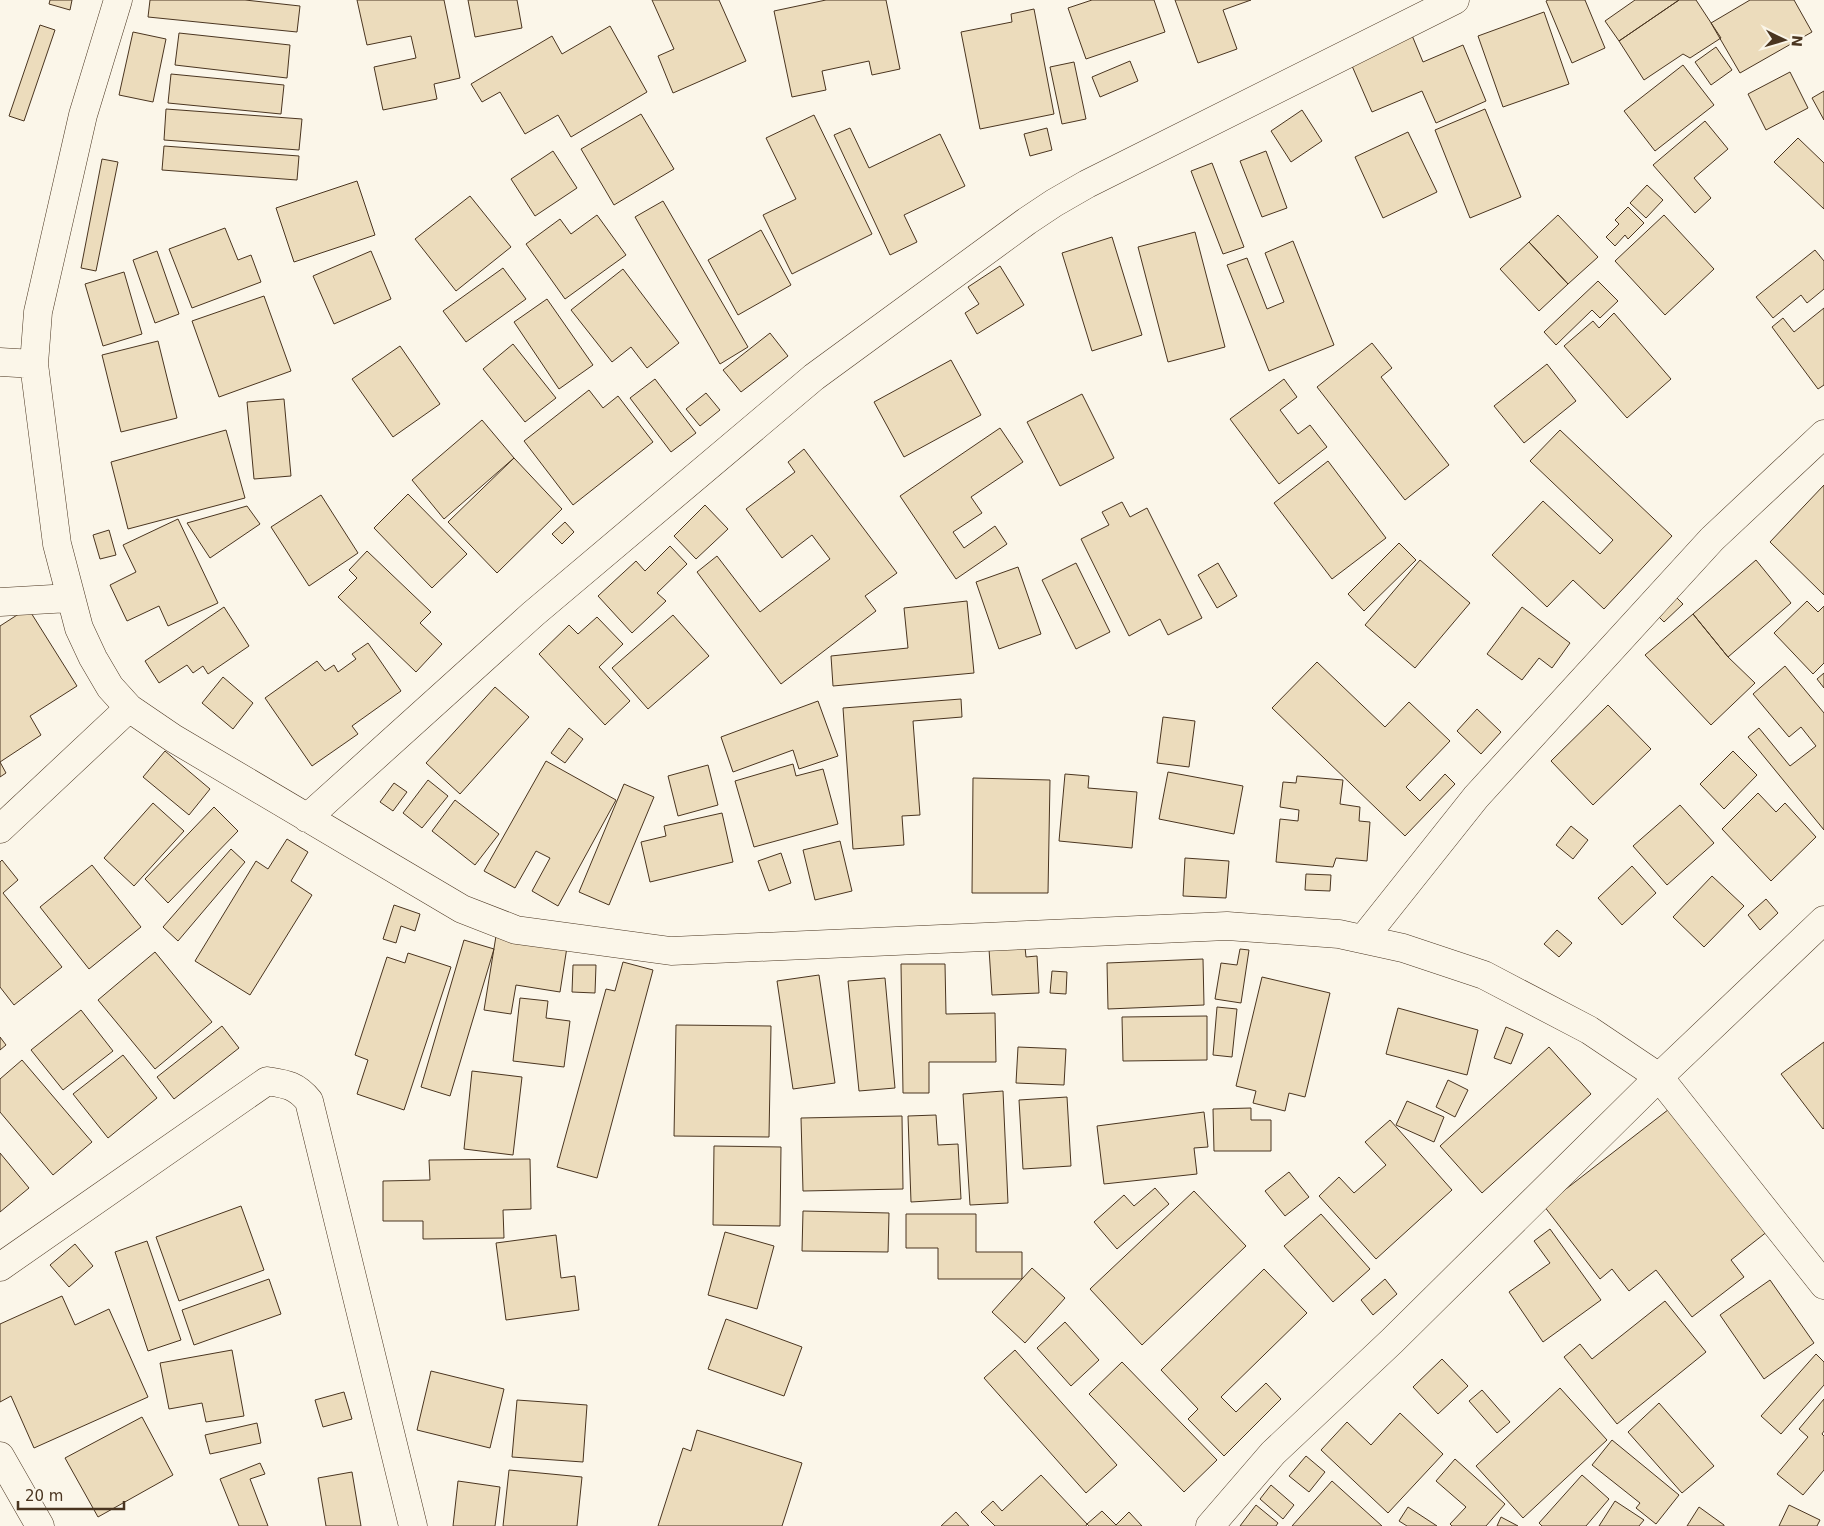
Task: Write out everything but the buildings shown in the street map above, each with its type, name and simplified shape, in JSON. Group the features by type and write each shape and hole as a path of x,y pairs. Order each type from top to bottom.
{"street":[{"path":"118,0 81,124 38,312 34,364 57,544 70,598 93,658 110,687 129,708 173,738 462,909 516,930 671,951 1227,926 1339,934 1403,948 1484,975 1589,1030 1659,1078 1824,1285"},
{"path":"307,818 533,614 814,377 1027,221 1087,184 1456,0"},
{"path":"0,362 34,364"},
{"path":"1363,939 1489,782 1712,539 1824,434"},
{"path":"0,602 70,598"},
{"path":"0,829 129,708"},
{"path":"1210,1526 1273,1453 1399,1334 1659,1078 1824,920"},
{"path":"0,1267 267,1081 284,1084 300,1090 309,1101 413,1526"},
{"path":"0,1456 40,1526"}]}
